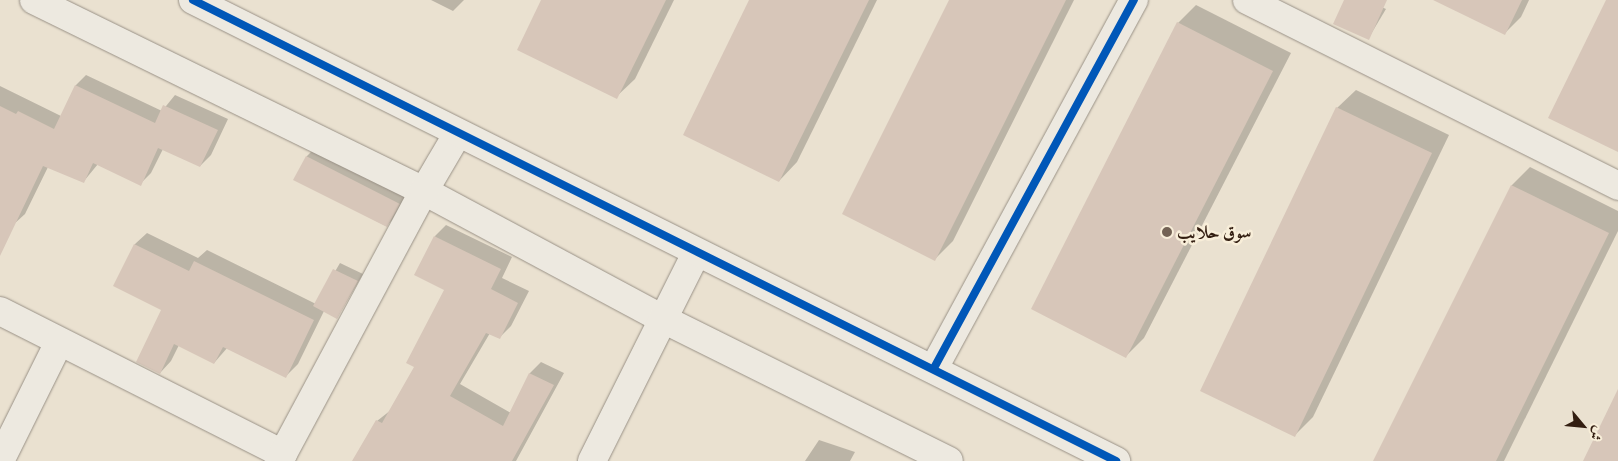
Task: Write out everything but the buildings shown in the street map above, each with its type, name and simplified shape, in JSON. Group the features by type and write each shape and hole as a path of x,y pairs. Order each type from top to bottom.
{"street":[{"path":"34,0 424,191 663,319 948,461"},
{"path":"193,0 227,8 458,133 696,253 934,368 1116,461"},
{"path":"934,368 1134,0"},
{"path":"1247,0 1618,186"},
{"path":"0,311 281,458 424,191 458,133"},
{"path":"592,461 696,253"},
{"path":"0,461 59,342"}],"cycle path":[{"path":"193,0 1116,461"},
{"path":"934,368 1134,0"}],"place":[{"name":"سوق حلايب","path":"1167,232"}]}
